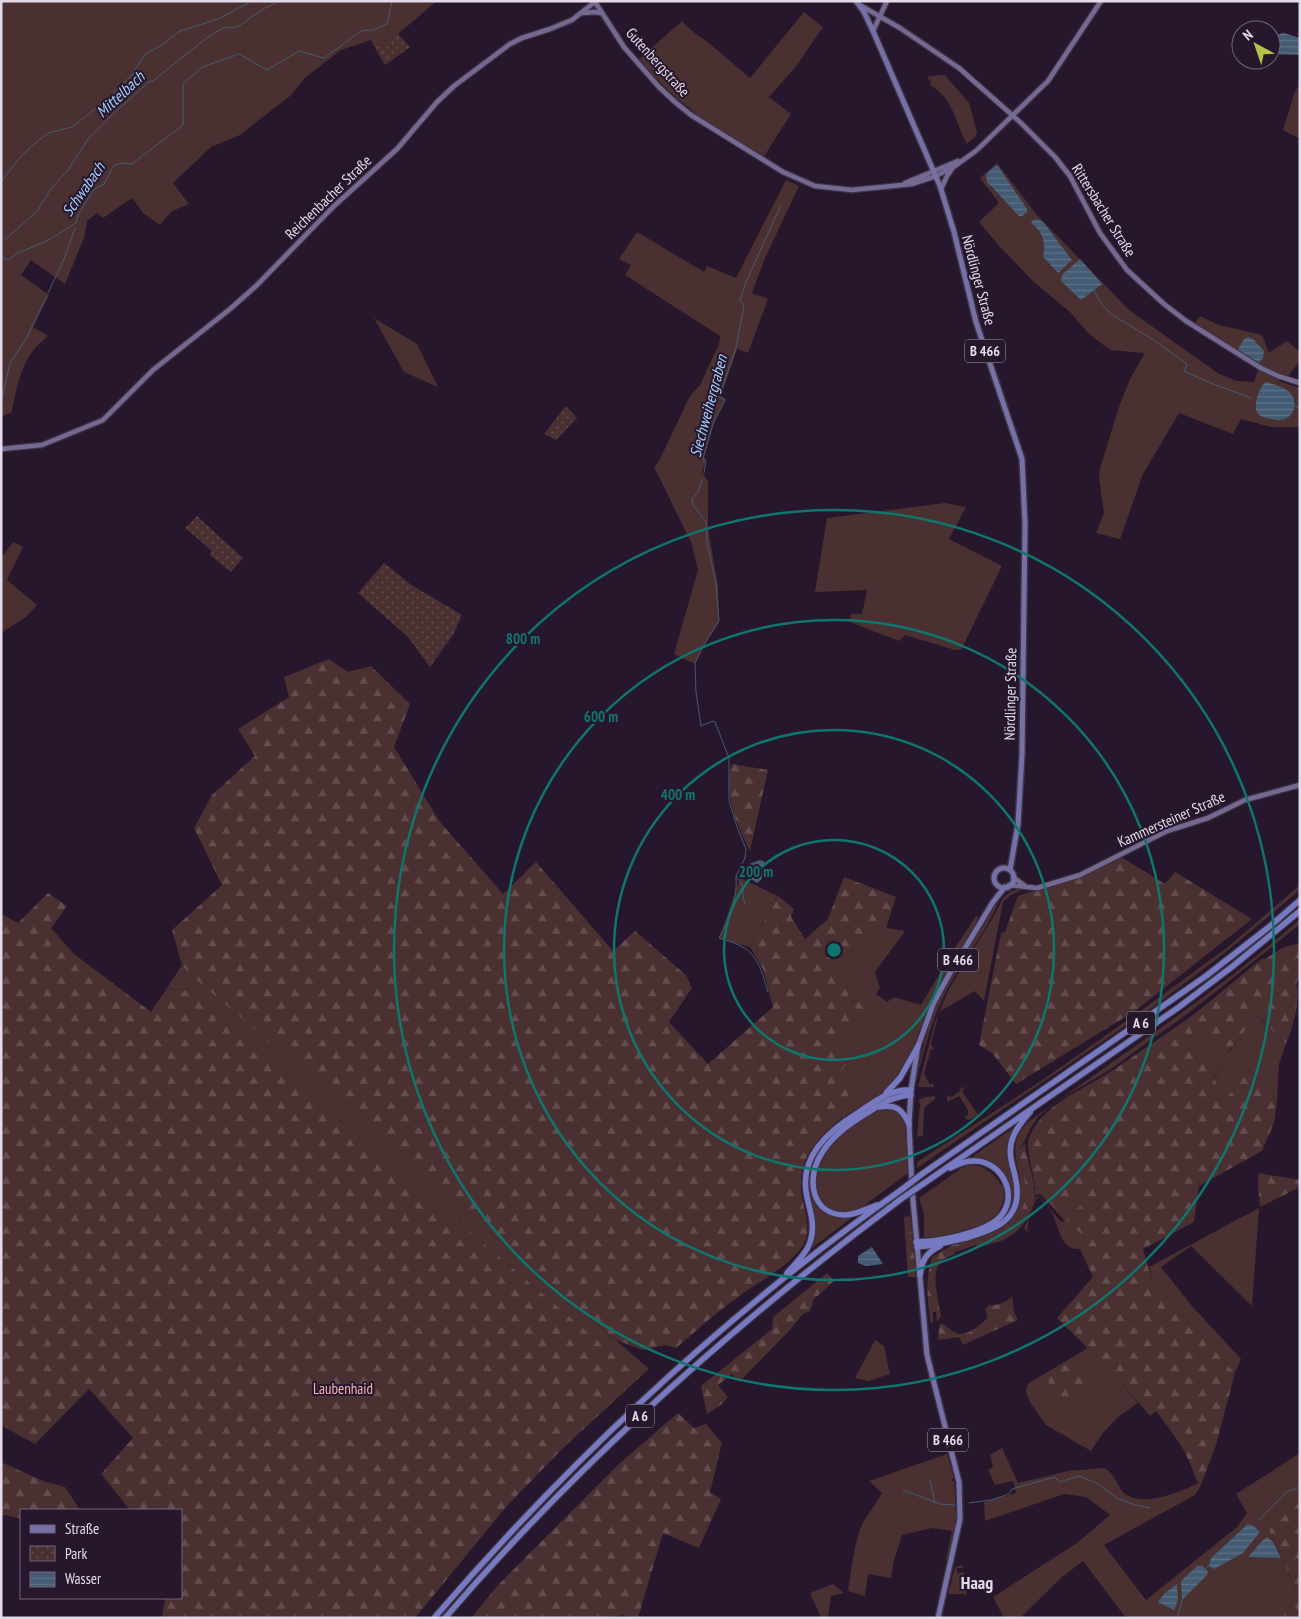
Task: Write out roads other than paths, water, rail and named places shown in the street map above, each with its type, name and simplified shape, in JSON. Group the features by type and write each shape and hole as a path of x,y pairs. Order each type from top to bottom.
{"highway":[{"name":"A 6","path":"434,1618 504,1539 599,1443 707,1343 777,1284 922,1174 1206,976 1263,932 1300,900"},
{"name":"A 6","path":"445,1618 543,1511 602,1452 674,1384 779,1294 941,1171 1179,1007 1300,911"},
{"path":"777,1284 799,1259 811,1238 813,1221 805,1179 808,1163 812,1155 831,1131 882,1096 900,1078 918,1046"},
{"path":"882,1096 898,1091 911,1092"},
{"path":"885,1201 852,1214 838,1214 826,1209 816,1198 812,1186 814,1172 816,1164 829,1144 849,1124 875,1108 911,1092"},
{"path":"920,1275 925,1257 930,1251 944,1244 994,1229 1009,1217 1016,1205 1017,1197 1016,1181 1010,1155 1011,1142 1016,1129 1037,1104"},
{"path":"875,1108 897,1107 903,1111 909,1124"},
{"path":"917,1245 983,1228 1002,1215 1007,1204 1008,1190 1006,1182 998,1171 986,1163 972,1160 941,1171"},
{"path":"917,1245 944,1244"}],"main road":[{"path":"874,31 887,1"},
{"path":"941,189 946,176 955,166 976,150 1048,81 1101,1"},
{"path":"582,14 595,2"},
{"name":"Gutenbergstraße","path":"595,2 624,47 658,86 675,102 701,122 783,172 815,186 852,190 912,184 935,174"},
{"name":"Rittersbacher Straße","path":"857,3 900,28 959,68 1012,115 1055,157 1070,176 1100,233 1115,256 1137,281 1186,321 1261,368 1300,383"},
{"name":"Nördlinger Straße","path":"857,3 874,31 941,189 954,232 976,322 1015,435 1024,468 1022,755 1018,824 1012,850"},
{"path":"582,14 602,13"},
{"name":"Reichenbacher Straße","path":"1,449 42,445 103,420 153,370 256,286 334,206 397,149 454,86 510,44 522,38 562,25 582,14"},
{"path":"935,174 964,159"},
{"path":"935,174 955,166"},
{"name":"Kammersteiner Straße","path":"1007,886 1037,888 1080,875 1168,831 1208,818 1245,800 1300,785"},
{"name":"B 466","path":"1003,868 1012,850"},
{"name":"B 466","path":"1010,870 1012,850"},
{"path":"1013,877 1012,882 1007,886 997,884 994,878 995,873 1003,868 1010,870 1013,877 1026,887"},
{"name":"B 466","path":"993,902 997,884"},
{"name":"B 466","path":"938,1618 960,1519 959,1488 927,1355 912,1189 909,1124 911,1092 918,1046 934,1002 993,902 1007,886"}],"water":[{"path":"1281,34 1300,38 1300,55 1281,54"},
{"path":"995,166 998,166 1027,209 1027,212 1022,216 1019,216 987,182 986,174"},
{"path":"1038,219 1044,223 1072,260 1058,273 1043,257 1043,238 1031,223 1033,220"},
{"path":"1080,259 1102,284 1081,300 1061,281 1062,275"},
{"path":"1248,337 1253,339 1264,351 1263,358 1258,363 1237,351 1244,339"},
{"path":"1266,382 1288,391 1294,399 1294,408 1290,416 1277,420 1262,416 1256,411 1257,397 1260,389"},
{"path":"760,860 765,862 761,880 757,883 744,873 749,864"},
{"path":"872,1247 883,1264 866,1266 858,1263 858,1256"},
{"path":"1248,1524 1254,1526 1260,1532 1243,1553 1214,1569 1209,1566 1211,1558"},
{"path":"1267,1537 1273,1542 1281,1558 1248,1557 1262,1541"},
{"path":"1197,1566 1203,1566 1208,1572 1207,1575 1182,1600 1181,1581"},
{"path":"1177,1584 1178,1600 1174,1610 1158,1602 1164,1594"}],"waterway":[{"path":"1,182 20,157 40,139 49,133 72,127 105,101 132,75 145,54 162,45 180,31 218,19 252,1"},
{"name":"Mittelbach","path":"5,240 37,211 50,190 68,170 88,139 149,82 208,37 223,28 237,27 263,9 280,1"},
{"name":"Schwabach","path":"1,257 9,260 16,254 47,241 76,223 78,215 93,190 104,184 114,165 132,164 183,125 183,84 202,67 239,54 267,70 299,51 324,58 361,31 373,30 387,24 392,1"},
{"name":"Siechweihergraben","path":"704,473 706,461 703,459 704,455 714,421 725,400 719,397 736,348 744,306 740,300 781,205"},
{"path":"48,293 64,259 75,228"},
{"path":"1094,290 1100,302 1111,314 1152,339 1187,364 1184,371 1251,398"},
{"path":"1,403 10,363 27,337 47,296"},
{"path":"1295,406 1300,408"},
{"name":"Siechweihergraben","path":"702,480 698,492 692,499 693,505 706,522 707,543 716,584 719,621 695,663 696,692 701,726 713,721 715,722 729,758 729,800 746,849 745,858 736,876 743,887 745,904"},
{"path":"736,876 736,893 729,916 719,938 740,946 753,956 758,963 768,992"},
{"path":"969,1503 991,1500 1009,1494 1012,1489 1055,1477 1059,1482 1079,1476 1098,1484 1117,1498 1150,1508"},
{"path":"930,1479 935,1503"},
{"path":"1258,1521 1286,1492 1300,1487"},
{"path":"903,1490 940,1504 955,1505"},
{"path":"1205,1569 1209,1566"},
{"path":"1178,1616 1182,1600"}],"district":[{"name":"Haag","path":"977,1582"}],"park label":[{"name":"Laubenhaid","path":"343,1388"}]}
